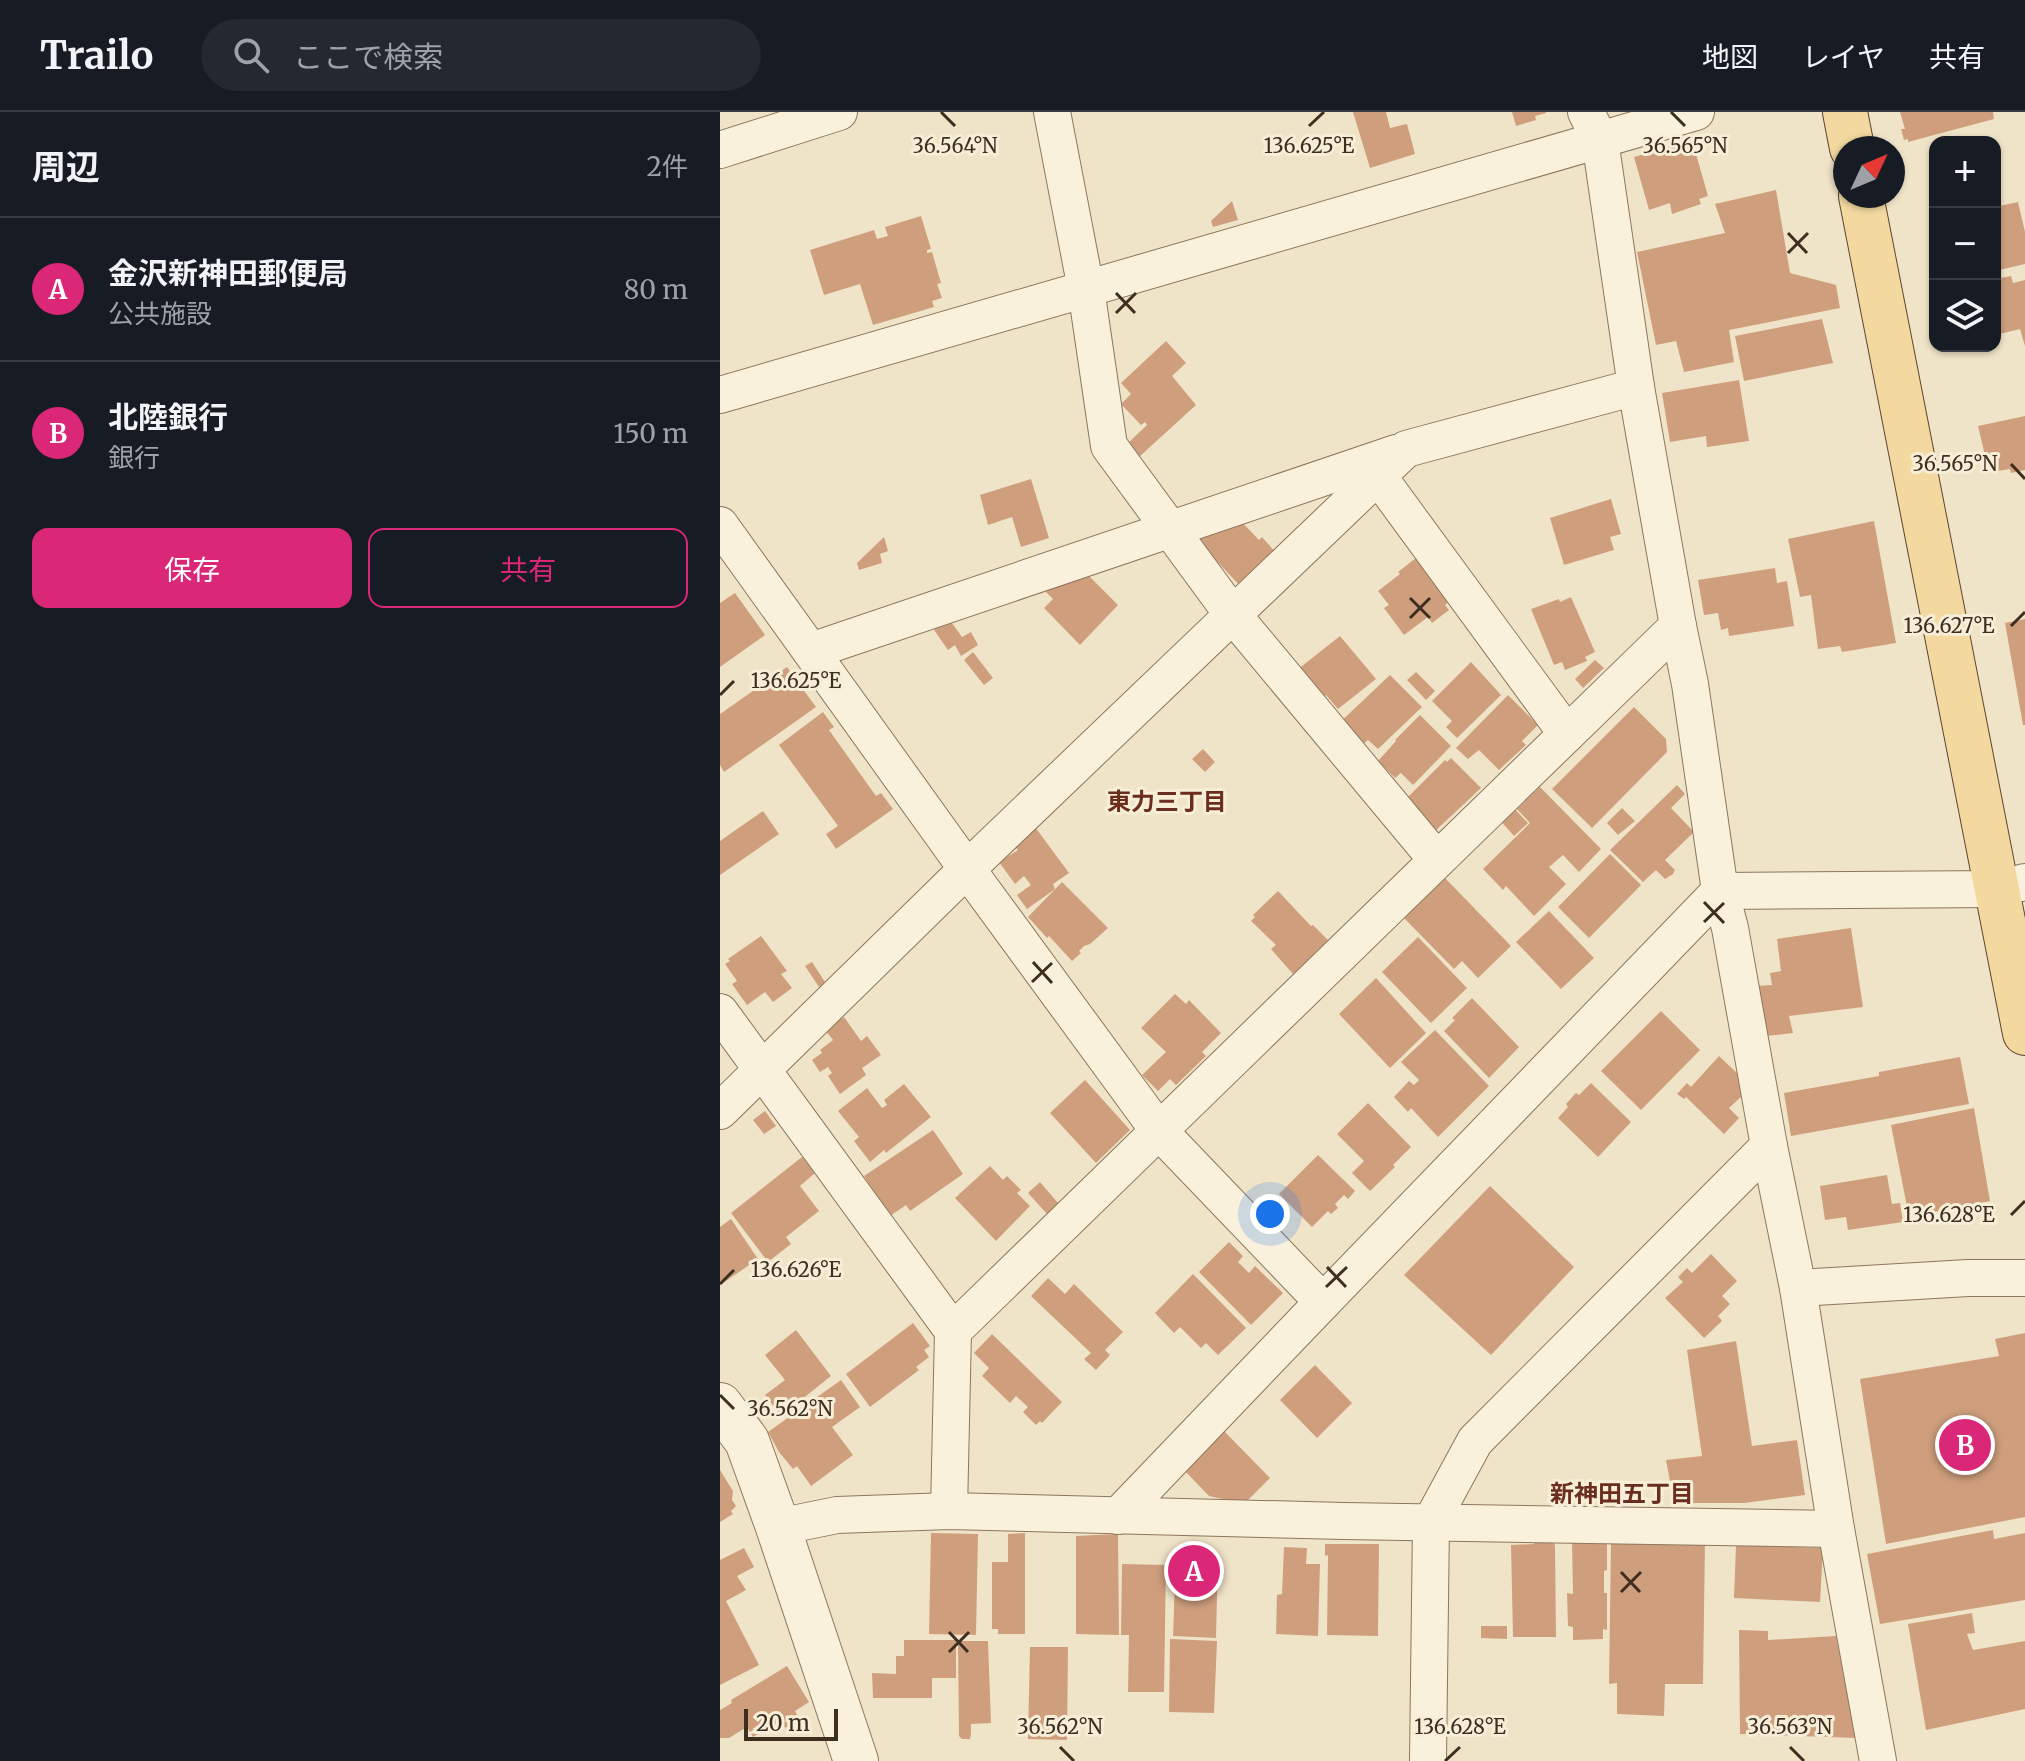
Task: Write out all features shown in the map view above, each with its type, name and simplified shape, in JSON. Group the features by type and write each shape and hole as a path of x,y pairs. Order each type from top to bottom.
{"main road":[{"path":"1845,112 1850,136"},
{"path":"1864,208 2011,885 2025,1033"}],"street":[{"path":"1052,112 1086,289 1109,446 1233,615 1437,860"},
{"path":"720,395 1086,289 1593,126 1696,112"},
{"path":"720,150 824,114"},
{"path":"1593,126 1690,684 1720,891 1730,928 1798,1288 1836,1529 1878,1761"},
{"path":"811,651 1406,449 1636,387"},
{"path":"720,1111 967,869 1406,449"},
{"path":"1378,476 1567,734"},
{"path":"720,525 1159,1131 1323,1302"},
{"path":"953,1331 1678,626"},
{"path":"1118,1516 1720,891 2011,885"},
{"path":"720,1012 953,1331 949,1511"},
{"path":"1428,1761 1431,1522 1475,1441 1769,1146"},
{"path":"1798,1288 1968,1278 2025,1278"},
{"path":"720,1405 747,1441 856,1761"},
{"path":"778,1527 837,1515 949,1511 1836,1529"}],"building":[{"path":"1353,112 1386,112 1390,128 1407,124 1415,154 1370,168"},
{"path":"1512,112 1546,113 1535,116 1536,120 1516,126"},
{"path":"1900,112 1993,112 1994,119 1908,142 1901,129 1905,129"},
{"path":"1692,140 1708,196 1699,199 1701,204 1672,214 1670,203 1649,210 1634,157"},
{"path":"1776,190 1790,273 1836,285 1840,308 1729,330 1734,362 1684,372 1676,341 1656,345 1637,252 1725,233 1715,204"},
{"path":"1232,201 1238,220 1213,227 1211,221"},
{"path":"2018,202 2025,232 2025,264 2001,270 2001,208"},
{"path":"921,216 931,249 927,253 932,252 941,283 937,284 942,298 932,301 934,307 873,325 860,284 824,295 810,250 874,230 877,239 888,236 885,227"},
{"path":"2011,276 2013,283 2025,280 2025,346 2020,329 2001,334 2001,278"},
{"path":"1822,319 1833,363 1744,381 1735,336"},
{"path":"1166,341 1186,363 1172,376 1196,405 1139,457 1127,444 1147,425 1145,422 1141,425 1121,404 1131,394 1121,383"},
{"path":"1739,380 1749,441 1707,447 1706,436 1670,442 1662,393"},
{"path":"2025,416 2025,470 2011,473 2010,469 1998,471 1986,460 1978,426"},
{"path":"1031,479 1049,538 1021,547 1012,517 988,525 980,495"},
{"path":"1611,499 1621,534 1610,537 1614,550 1564,565 1550,518"},
{"path":"1238,518 1277,554 1242,588 1198,541 1220,520"},
{"path":"1874,521 1896,643 1842,652 1840,646 1818,649 1811,595 1800,597 1788,539"},
{"path":"884,537 888,551 880,554 882,563 859,570 857,563"},
{"path":"1416,558 1451,600 1445,605 1449,610 1432,623 1428,617 1404,635 1384,608 1389,605 1378,591"},
{"path":"1078,565 1118,605 1080,645 1044,608 1053,599 1046,592"},
{"path":"1775,568 1777,583 1787,581 1794,626 1729,636 1728,628 1721,630 1718,613 1704,615 1698,580"},
{"path":"735,593 765,635 720,667 720,603"},
{"path":"1571,597 1595,652 1585,657 1587,661 1565,670 1562,662 1554,665 1531,609"},
{"path":"949,619 962,637 971,632 978,645 961,656 955,645 948,650 934,630"},
{"path":"2025,619 2025,725 2023,725 2005,623"},
{"path":"1340,636 1376,679 1338,709 1326,695 1321,699 1297,670"},
{"path":"973,652 993,678 984,685 964,660"},
{"path":"1595,660 1604,668 1583,688 1575,679"},
{"path":"1471,662 1501,695 1457,738 1446,727 1452,721 1432,701"},
{"path":"787,667 816,707 724,772 720,765 720,714"},
{"path":"1416,672 1435,691 1426,700 1407,680"},
{"path":"1390,675 1422,707 1378,749 1368,740 1358,749 1336,726"},
{"path":"1508,695 1538,725 1522,741 1526,745 1499,770 1479,750 1468,759 1456,748"},
{"path":"1634,707 1666,739 1667,752 1592,828 1552,789"},
{"path":"823,712 834,727 829,730 876,796 881,793 893,809 836,849 826,834 838,826 779,745"},
{"path":"1420,715 1451,746 1413,785 1401,773 1395,778 1378,761"},
{"path":"1203,749 1215,762 1205,772 1192,759"},
{"path":"1451,758 1481,788 1432,834 1407,798 1445,760 1447,762"},
{"path":"1677,785 1685,794 1671,808 1694,832 1665,860 1675,870 1673,874 1665,879 1656,870 1643,882 1610,850"},
{"path":"1540,787 1601,849 1579,872 1563,855 1549,867 1566,884 1534,916 1506,886 1503,890 1483,869 1530,823 1517,809"},
{"path":"1512,806 1528,823 1514,836 1499,819"},
{"path":"1622,808 1635,821 1618,835 1607,823"},
{"path":"763,811 779,834 720,875 720,841"},
{"path":"1035,827 1069,873 1053,884 1055,889 1027,909 1017,895 1031,885 1024,876 1015,884 999,862 1018,850 1014,846 1030,835 1029,832"},
{"path":"1610,854 1641,885 1589,938 1558,907"},
{"path":"1443,876 1511,946 1478,978 1462,961 1454,969 1402,916"},
{"path":"1062,882 1108,928 1084,946 1072,961 1028,917"},
{"path":"1278,891 1328,940 1293,974 1271,949 1276,945 1251,921 1255,917 1253,915"},
{"path":"1549,911 1594,958 1561,989 1516,942"},
{"path":"1851,928 1863,1007 1789,1016 1793,1033 1766,1036 1757,986 1772,985 1770,973 1781,971 1777,939"},
{"path":"761,936 787,971 781,974 792,988 773,1002 765,992 747,1005 732,984 737,981 725,964"},
{"path":"1418,937 1467,988 1431,1023 1382,972"},
{"path":"812,962 825,982 819,987 805,966"},
{"path":"1376,978 1426,1033 1390,1068 1339,1014"},
{"path":"1175,994 1186,1004 1189,1000 1221,1033 1202,1052 1206,1056 1176,1085 1170,1079 1158,1091 1142,1075 1166,1052 1141,1028"},
{"path":"1472,998 1519,1047 1489,1078 1444,1031"},
{"path":"1661,1011 1700,1050 1641,1110 1601,1071"},
{"path":"844,1017 861,1041 867,1036 881,1055 862,1068 866,1075 840,1094 828,1076 832,1073 828,1067 820,1072 812,1060 833,1040 825,1030"},
{"path":"1435,1030 1489,1086 1438,1137 1411,1108 1408,1112 1394,1097 1409,1081 1414,1085 1419,1080 1401,1062"},
{"path":"1719,1056 1738,1074 1743,1095 1729,1108 1739,1118 1724,1134 1686,1097 1684,1099 1677,1094 1687,1083 1691,1087"},
{"path":"1960,1057 1969,1104 1791,1136 1784,1093"},
{"path":"1085,1080 1130,1130 1096,1163 1050,1113"},
{"path":"1591,1083 1631,1122 1598,1157 1558,1118 1576,1093 1579,1095"},
{"path":"904,1084 931,1117 870,1162 854,1141 859,1137 838,1111 867,1088 882,1108 887,1105 884,1100"},
{"path":"1368,1103 1411,1147 1370,1191 1352,1173 1364,1161 1337,1134"},
{"path":"1974,1108 1990,1201 1909,1217 1891,1125"},
{"path":"765,1111 776,1126 764,1134 753,1120"},
{"path":"933,1130 963,1174 910,1211 906,1205 890,1216 864,1176"},
{"path":"1318,1155 1355,1191 1348,1199 1344,1195 1335,1204 1338,1208 1331,1214 1328,1211 1312,1227 1279,1194"},
{"path":"802,1157 815,1173 800,1186 819,1211 786,1237 791,1244 768,1262 731,1213"},
{"path":"990,1166 1003,1180 1007,1176 1021,1190 1017,1193 1030,1206 996,1241 955,1198"},
{"path":"1887,1175 1892,1204 1900,1203 1903,1222 1848,1230 1846,1217 1825,1220 1820,1186"},
{"path":"1040,1182 1058,1203 1047,1214 1028,1193"},
{"path":"1490,1186 1574,1267 1491,1355 1404,1275"},
{"path":"731,1219 758,1259 720,1285 720,1227"},
{"path":"1229,1242 1243,1256 1238,1262 1249,1273 1255,1266 1283,1293 1251,1325 1199,1272"},
{"path":"1711,1254 1737,1281 1722,1296 1730,1304 1718,1316 1722,1321 1704,1338 1665,1298 1683,1282 1678,1277 1687,1268 1692,1273"},
{"path":"1193,1274 1246,1328 1218,1355 1206,1343 1201,1348 1180,1327 1174,1333 1155,1313"},
{"path":"1048,1278 1065,1294 1074,1284 1123,1332 1105,1350 1110,1355 1096,1370 1084,1359 1091,1353 1031,1296"},
{"path":"913,1323 930,1346 924,1350 929,1357 916,1367 919,1370 870,1407 846,1374"},
{"path":"796,1330 831,1376 781,1416 765,1395 785,1380 765,1355"},
{"path":"2025,1333 2025,1517 1886,1544 1860,1379 1999,1356 1995,1339"},
{"path":"992,1334 1062,1402 1042,1423 1040,1421 1036,1425 1023,1412 1028,1407 1016,1396 1010,1403 982,1376 989,1368 974,1353"},
{"path":"1736,1341 1752,1446 1797,1440 1805,1495 1744,1503 1674,1503 1666,1460 1702,1456 1687,1350"},
{"path":"1315,1365 1352,1403 1317,1438 1280,1400"},
{"path":"841,1380 860,1407 832,1427 853,1455 811,1486 797,1466 793,1469 779,1452 768,1432"},
{"path":"1222,1429 1270,1478 1244,1504 1209,1496 1182,1468"},
{"path":"720,1470 733,1491 732,1500 736,1506 731,1511 733,1514 720,1522"},
{"path":"1993,1530 1994,1539 2025,1533 2025,1600 1880,1624 1867,1554"},
{"path":"931,1533 978,1534 976,1635 929,1634"},
{"path":"1025,1533 1025,1634 998,1634 998,1629 992,1629 992,1562 1008,1562 1008,1534"},
{"path":"1118,1534 1119,1635 1076,1634 1076,1536"},
{"path":"1535,1540 1554,1540 1556,1637 1513,1637 1511,1545 1534,1544"},
{"path":"1611,1540 1705,1541 1703,1684 1665,1684 1664,1716 1617,1714 1617,1683 1609,1684"},
{"path":"1572,1543 1607,1544 1604,1593 1607,1593 1607,1630 1603,1629 1603,1639 1573,1640 1573,1627 1568,1626 1567,1593 1573,1594"},
{"path":"1325,1544 1379,1544 1378,1636 1327,1635 1328,1555 1325,1556"},
{"path":"1736,1545 1823,1548 1820,1602 1734,1598"},
{"path":"1284,1547 1307,1548 1306,1564 1320,1564 1318,1636 1276,1634 1277,1595 1282,1594"},
{"path":"744,1548 754,1567 737,1576 746,1590 726,1601 759,1665 720,1685 720,1560"},
{"path":"1176,1552 1218,1553 1216,1638 1173,1636"},
{"path":"1122,1564 1166,1565 1164,1692 1128,1692 1129,1635 1121,1635"},
{"path":"1972,1613 1975,1633 1967,1634 1973,1650 2025,1641 2025,1709 1926,1730 1908,1624"},
{"path":"1481,1626 1507,1626 1507,1639 1481,1638"},
{"path":"1739,1630 1768,1631 1768,1640 1836,1636 1856,1738 1740,1734"},
{"path":"1170,1639 1217,1641 1214,1713 1169,1712"},
{"path":"904,1640 956,1640 956,1678 932,1678 932,1698 873,1698 872,1673 896,1674 896,1656 904,1656"},
{"path":"958,1641 988,1641 991,1723 971,1724 970,1739 959,1736"},
{"path":"1030,1647 1068,1647 1067,1740 1028,1739"},
{"path":"787,1666 809,1702 795,1711 800,1720 786,1729 781,1721 753,1737 747,1727 729,1738 720,1738 720,1710"}],"place":[{"name":"北陸銀行","path":"1965,1445"},
{"name":"金沢新神田郵便局","path":"1194,1571"}],"district":[{"name":"東力三丁目","path":"1167,802"},
{"name":"新神田五丁目","path":"1622,1494"}]}
